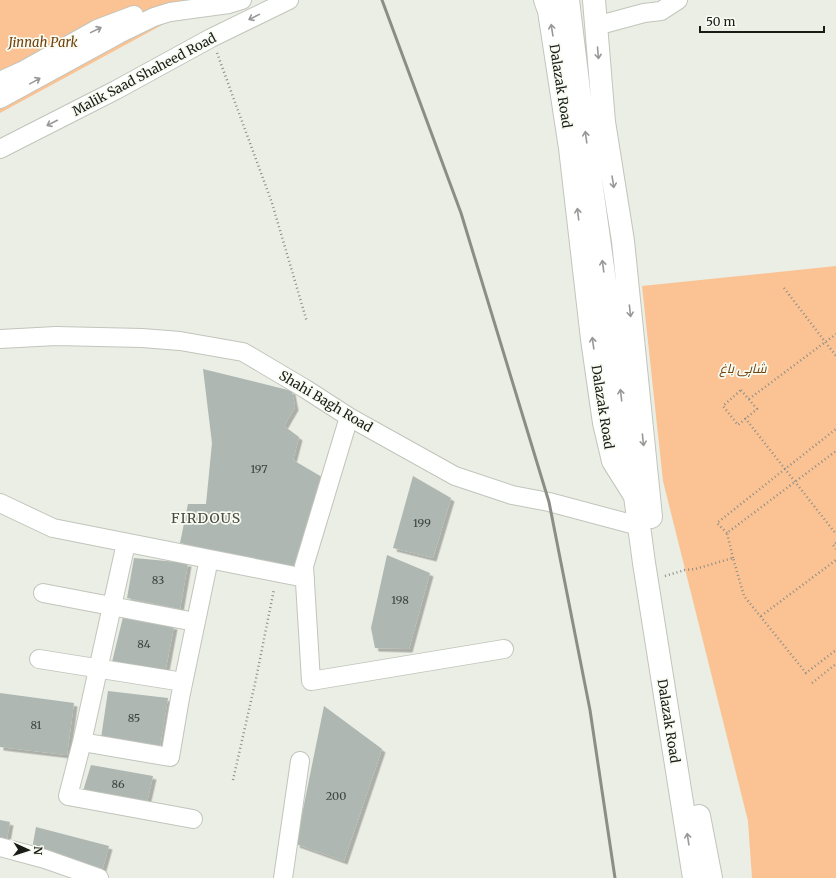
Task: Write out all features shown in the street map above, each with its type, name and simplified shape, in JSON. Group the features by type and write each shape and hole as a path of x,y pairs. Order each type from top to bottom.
{"main road":[{"name":"Dalazak Road","path":"545,0 549,11 570,148 592,339 606,435 613,461 635,496 645,570 694,878"},
{"path":"568,0 635,496"},
{"name":"Dalazak Road","path":"594,0 604,122 622,241 647,483 668,650 711,878"}],"street":[{"path":"0,99 119,34 154,17 170,12 228,4 242,0"},
{"name":"Malik Saad Shaheed Road","path":"0,149 116,90 211,38 289,0"},
{"path":"596,26 661,10 678,0"},
{"path":"0,81 22,71 97,30 145,11 158,10 170,12"},
{"name":"Shahi Bagh Road","path":"0,339 56,336 142,338 180,341 243,352 349,417 455,476 512,495 549,502 639,526"},
{"path":"349,417 304,566 311,681 504,650"},
{"path":"0,504 53,528 305,578"},
{"path":"126,543 82,742 68,796 194,819"},
{"path":"82,742 170,757 183,682 208,559"},
{"path":"43,594 195,622"},
{"path":"39,659 183,682"},
{"path":"283,878 300,761"},
{"path":"0,847 46,859 99,878"}],"path":[{"path":"211,38 272,203 307,322"},
{"path":"784,288 836,356"},
{"path":"749,399 836,334"},
{"path":"741,390 749,399 757,409 738,425 723,406 741,390"},
{"path":"745,418 836,534"},
{"path":"836,429 717,523 726,533 744,596 806,673 836,650"},
{"path":"726,533 836,451"},
{"path":"836,543 833,545 836,549"},
{"path":"659,578 734,558"},
{"path":"761,616 836,560"},
{"path":"233,780 256,679 277,572"},
{"path":"812,683 836,664"}],"green space":[{"name":"Jinnah Park","path":"0,0 208,0 0,113"},
{"name":"شاہی باغ","path":"836,266 836,878 752,878 748,821 663,481 642,286"}],"building":[{"path":"203,369 292,391 295,407 284,426 299,437 293,460 322,477 296,570 180,543 188,504 206,504 212,443"},
{"path":"413,476 451,498 433,558 393,548"},
{"path":"387,555 430,573 409,649 375,648 371,628"},
{"path":"134,558 188,563 180,609 127,598"},
{"path":"123,617 174,626 165,673 112,662"},
{"path":"108,691 168,698 160,747 101,738"},
{"path":"0,693 74,703 67,755 0,747"},
{"path":"324,706 382,749 344,861 296,844"},
{"path":"91,765 153,776 147,802 83,791"},
{"path":"0,820 10,822 6,844 0,843"},
{"path":"36,827 109,846 102,871 32,849"}],"railway":[{"path":"382,0 461,213 549,502 590,710 615,878"}],"district":[{"name":"FIRDOUS","path":"206,518"}]}
